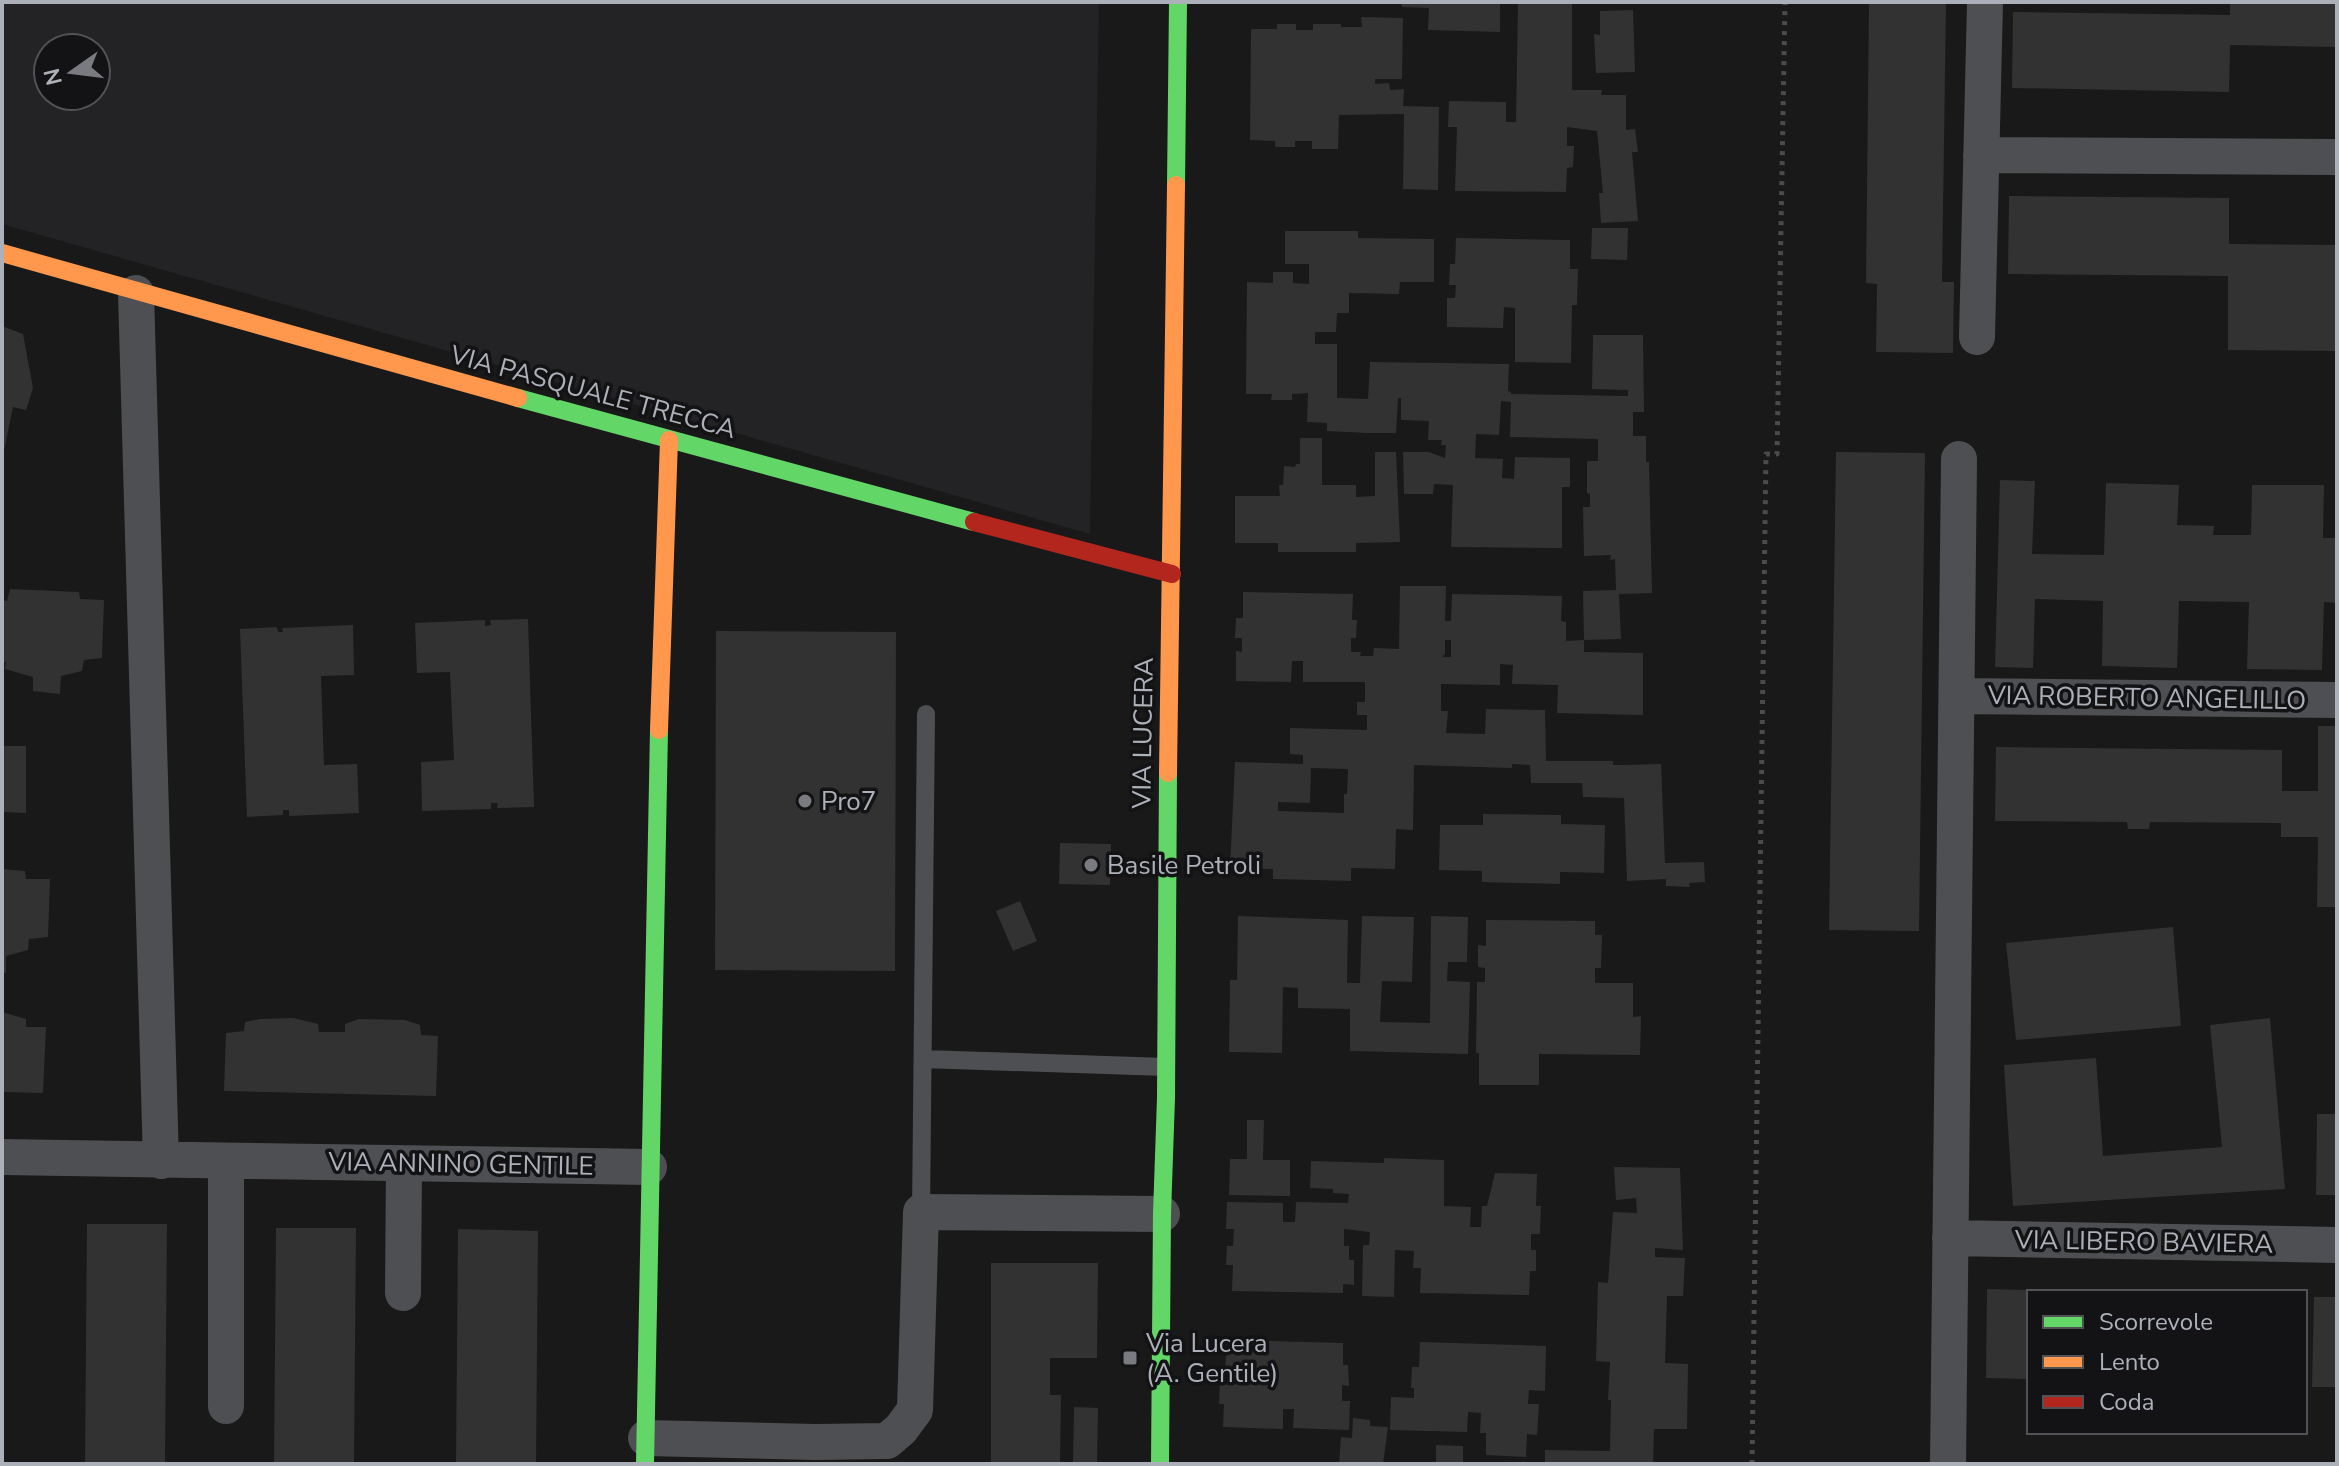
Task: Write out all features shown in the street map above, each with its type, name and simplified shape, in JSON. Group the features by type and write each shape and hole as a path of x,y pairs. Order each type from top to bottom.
{"street":[{"name":"VIA LUCERA","path":"1160,1464 1178,2"},
{"path":"1977,337 1985,2"},
{"path":"1981,155 2337,157"},
{"name":"VIA PASQUALE TRECCA","path":"2,253 669,440 1172,574"},
{"path":"136,293 161,1161"},
{"path":"669,440 660,670 645,1451 887,1441 901,1429 915,1410 921,1212 1162,1214"},
{"path":"1948,1464 1959,459"},
{"name":"VIA ROBERTO ANGELILLO","path":"1957,696 2337,700"},
{"name":"VIA ANNINO GENTILE","path":"2,1157 649,1167"},
{"path":"226,1161 226,1406"},
{"path":"403,1293 404,1164"},
{"name":"VIA LIBERO BAVIERA","path":"1950,1238 2337,1245"}],"lane":[{"path":"921,1212 926,714"},
{"path":"923,1059 1166,1067"}],"path":[{"path":"1752,1464 1766,454 1777,454 1785,2"}],"shaded area":[{"path":"2,2 1099,2 1090,534 2,224"}],"building":[{"path":"1401,2 1500,2 1500,32 1428,30 1429,8 1402,7"},
{"path":"1518,2 1572,2 1572,90 1602,90 1601,95 1626,95 1626,130 1635,129 1638,152 1632,152 1638,221 1601,223 1599,193 1603,193 1597,131 1567,127 1567,146 1574,146 1573,167 1567,168 1566,192 1455,191 1457,127 1448,127 1449,101 1506,102 1506,122 1516,122"},
{"path":"1869,2 1946,2 1942,282 1954,282 1953,353 1876,352 1877,284 1866,283"},
{"path":"2230,2 2337,2 2337,47 2230,45 2229,92 2012,88 2013,12 2230,15"},
{"path":"1633,10 1635,72 1596,73 1594,34 1600,35 1600,11"},
{"path":"1361,17 1403,18 1402,79 1375,79 1375,84 1389,83 1390,90 1404,89 1403,106 1439,107 1438,190 1403,189 1404,114 1339,115 1338,149 1312,149 1312,141 1295,141 1295,147 1275,147 1275,141 1250,140 1251,29 1277,29 1277,24 1296,24 1296,30 1313,30 1313,24 1362,27"},
{"path":"2009,196 2229,198 2229,244 2337,245 2337,351 2228,350 2228,276 2008,274"},
{"path":"1592,228 1628,228 1627,260 1591,259"},
{"path":"1285,231 1358,231 1358,238 1434,239 1434,282 1400,282 1399,294 1349,293 1349,313 1337,313 1336,332 1315,332 1315,344 1337,344 1337,398 1368,399 1370,362 1509,364 1508,391 1511,394 1628,396 1628,390 1592,389 1593,335 1643,335 1644,412 1633,412 1633,436 1646,436 1652,593 1619,594 1621,639 1584,640 1583,591 1616,590 1615,559 1610,560 1611,555 1584,556 1583,507 1590,507 1587,461 1598,461 1598,439 1510,437 1511,402 1501,401 1499,435 1476,434 1475,458 1503,459 1502,478 1514,479 1515,457 1570,458 1570,487 1562,487 1562,548 1451,547 1453,485 1434,484 1433,494 1404,494 1403,452 1429,452 1445,458 1446,445 1441,445 1442,440 1428,440 1429,421 1401,420 1401,398 1398,398 1396,433 1367,433 1327,431 1327,423 1307,422 1308,393 1292,394 1292,400 1271,400 1272,394 1246,394 1247,282 1273,283 1273,272 1293,272 1293,283 1309,284 1309,264 1285,264"},
{"path":"1456,238 1570,240 1570,269 1578,269 1577,305 1572,305 1571,363 1515,362 1515,308 1504,307 1503,328 1447,327 1447,298 1455,298 1456,285 1449,285 1450,264 1455,264"},
{"path":"2,326 23,334 33,388 26,410 13,407 3,455"},
{"path":"1300,438 1322,438 1322,485 1356,485 1356,497 1375,496 1375,452 1396,452 1400,542 1356,543 1356,552 1278,552 1278,543 1235,543 1235,496 1280,496 1279,485 1283,485 1284,466 1300,464"},
{"path":"1836,452 1925,453 1919,931 1829,930"},
{"path":"2000,480 2035,481 2032,554 2104,555 2106,483 2179,485 2177,525 2214,526 2213,535 2251,535 2252,485 2324,485 2323,538 2337,538 2337,603 2324,602 2322,670 2247,669 2249,602 2179,601 2177,668 2102,666 2103,601 2035,599 2033,668 1995,667"},
{"path":"1400,586 1446,586 1445,621 1451,621 1452,594 1562,596 1561,621 1566,622 1566,641 1584,640 1584,652 1643,653 1643,715 1557,713 1558,685 1512,684 1513,665 1500,664 1500,685 1441,684 1441,711 1448,711 1446,733 1485,734 1486,709 1545,710 1546,761 1661,764 1665,863 1704,862 1705,882 1689,883 1690,887 1666,886 1666,879 1627,881 1624,798 1583,797 1582,783 1531,783 1530,765 1512,764 1512,768 1414,765 1413,830 1396,829 1395,869 1351,868 1351,881 1273,879 1273,869 1230,868 1235,762 1303,764 1303,755 1290,754 1290,728 1367,730 1367,715 1357,715 1357,702 1365,702 1365,682 1303,682 1303,661 1292,661 1291,682 1236,681 1236,651 1242,652 1242,638 1235,638 1236,618 1243,618 1243,592 1353,594 1352,620 1357,620 1356,638 1351,638 1351,652 1373,656 1374,648 1399,649","holes":["1445,640 1451,640 1451,657 1442,657 1445,654","1311,768 1348,769 1344,813 1278,811 1278,802 1310,803"]},
{"path":"10,589 79,592 80,599 104,600 102,658 84,660 82,671 61,676 60,694 33,691 33,677 5,669 6,662 2,662 2,600 7,601"},
{"path":"528,619 534,807 497,808 498,803 491,803 491,809 422,811 421,762 454,760 450,672 417,673 415,623 485,620 485,626 491,625 490,620"},
{"path":"353,625 354,675 321,676 324,765 357,764 359,813 289,816 289,810 283,810 283,815 247,817 240,629 277,627 278,632 283,632 282,628"},
{"name":"Pro7","path":"716,631 896,632 895,971 715,970"},
{"path":"2318,726 2337,726 2337,907 2317,907 2318,837 2281,837 2281,823 2150,822 2149,829 2128,829 2127,822 1995,821 1996,747 2282,750 2282,791 2318,791"},
{"path":"2,746 26,746 26,813 2,812"},
{"path":"1483,814 1561,815 1561,824 1605,825 1604,873 1560,872 1560,884 1482,882 1482,871 1439,870 1440,825 1483,825"},
{"path":"1060,843 1111,844 1110,885 1059,884"},
{"path":"2,869 25,871 26,879 50,879 48,937 29,939 28,950 6,956 6,973 2,972"},
{"path":"1020,901 1037,941 1013,951 996,911"},
{"path":"1238,916 1348,920 1347,983 1360,983 1362,916 1414,917 1412,982 1382,981 1380,1022 1430,1023 1431,916 1468,917 1467,962 1448,962 1447,981 1470,982 1468,1054 1350,1051 1350,1009 1298,1008 1298,988 1283,987 1282,1053 1229,1052 1230,980 1237,980"},
{"path":"1486,920 1595,921 1595,935 1602,935 1601,968 1595,968 1595,983 1633,983 1633,1017 1641,1016 1640,1055 1539,1054 1539,1085 1479,1085 1477,982 1485,982 1485,968 1478,967 1478,945 1486,946"},
{"path":"2173,927 2181,1026 2016,1040 2006,943"},
{"path":"2,1012 26,1019 26,1027 46,1027 43,1093 2,1092"},
{"path":"293,1018 318,1024 319,1032 345,1032 345,1024 359,1019 405,1020 420,1025 421,1035 438,1036 436,1096 224,1091 226,1033 244,1031 245,1022"},
{"path":"2270,1018 2285,1189 2013,1206 2004,1065 2096,1058 2103,1156 2222,1147 2210,1025"},
{"path":"2317,1114 2337,1114 2337,1195 2316,1195"},
{"path":"1247,1120 1264,1120 1263,1160 1290,1160 1290,1196 1229,1195 1230,1159 1247,1159"},
{"path":"1384,1158 1444,1160 1444,1206 1471,1207 1470,1227 1481,1227 1482,1206 1487,1206 1495,1173 1537,1174 1536,1206 1541,1206 1540,1234 1531,1234 1531,1250 1536,1250 1536,1271 1530,1271 1529,1295 1420,1293 1421,1268 1413,1268 1414,1251 1395,1250 1394,1297 1362,1296 1363,1245 1369,1245 1370,1232 1344,1229 1344,1246 1349,1246 1349,1260 1354,1260 1354,1285 1343,1284 1343,1293 1232,1291 1233,1265 1226,1265 1227,1246 1233,1246 1234,1229 1226,1229 1227,1202 1283,1203 1283,1222 1295,1222 1296,1202 1348,1203 1349,1194 1333,1193 1333,1189 1310,1188 1311,1161 1384,1163"},
{"path":"1614,1167 1680,1168 1683,1250 1655,1248 1655,1257 1685,1258 1683,1296 1667,1296 1665,1363 1688,1364 1687,1429 1654,1429 1653,1464 1545,1464 1545,1450 1610,1451 1610,1362 1596,1361 1598,1282 1608,1283 1613,1212 1637,1213 1636,1198 1616,1200"},
{"path":"87,1224 167,1224 165,1464 85,1464"},
{"path":"276,1228 356,1228 354,1464 274,1464"},
{"path":"458,1229 538,1231 536,1464 456,1464"},
{"path":"991,1263 1098,1263 1097,1358 1050,1358 1050,1395 1061,1395 1060,1464 991,1464"},
{"path":"1987,1289 2029,1290 2027,1379 1986,1378"},
{"path":"2314,1297 2337,1297 2337,1387 2312,1387"},
{"path":"1232,1340 1343,1343 1343,1365 1348,1365 1349,1386 1342,1385 1342,1401 1350,1401 1349,1430 1293,1428 1294,1409 1283,1409 1283,1429 1223,1427 1224,1404 1219,1404 1220,1380 1225,1380 1226,1352 1233,1350"},
{"path":"1420,1342 1546,1346 1545,1391 1529,1390 1528,1404 1539,1404 1537,1435 1527,1434 1526,1457 1486,1455 1486,1433 1480,1433 1481,1413 1468,1412 1467,1432 1390,1430 1391,1397 1414,1398 1412,1367 1419,1367"},
{"path":"1074,1407 1098,1408 1097,1464 1073,1464"},
{"path":"1353,1418 1370,1420 1370,1426 1388,1427 1383,1464 1339,1464 1341,1437 1352,1438"},
{"path":"1436,1445 1463,1446 1463,1464 1436,1464"}],"traffic: fast":[{"path":"1176,185 1178,2"},
{"path":"518,398 974,522"},
{"path":"645,1464 659,730"},
{"path":"1160,1464 1168,773"}],"traffic: slow":[{"path":"1168,773 1176,185"},
{"path":"2,253 518,398"},
{"path":"659,730 669,440"}],"traffic: jam":[{"path":"974,522 1172,574"}],"place":[{"name":"Pro7","path":"805,801"},
{"name":"Basile Petroli","path":"1091,865"},
{"name":"Via Lucera (A. Gentile)","path":"1130,1358"}]}
